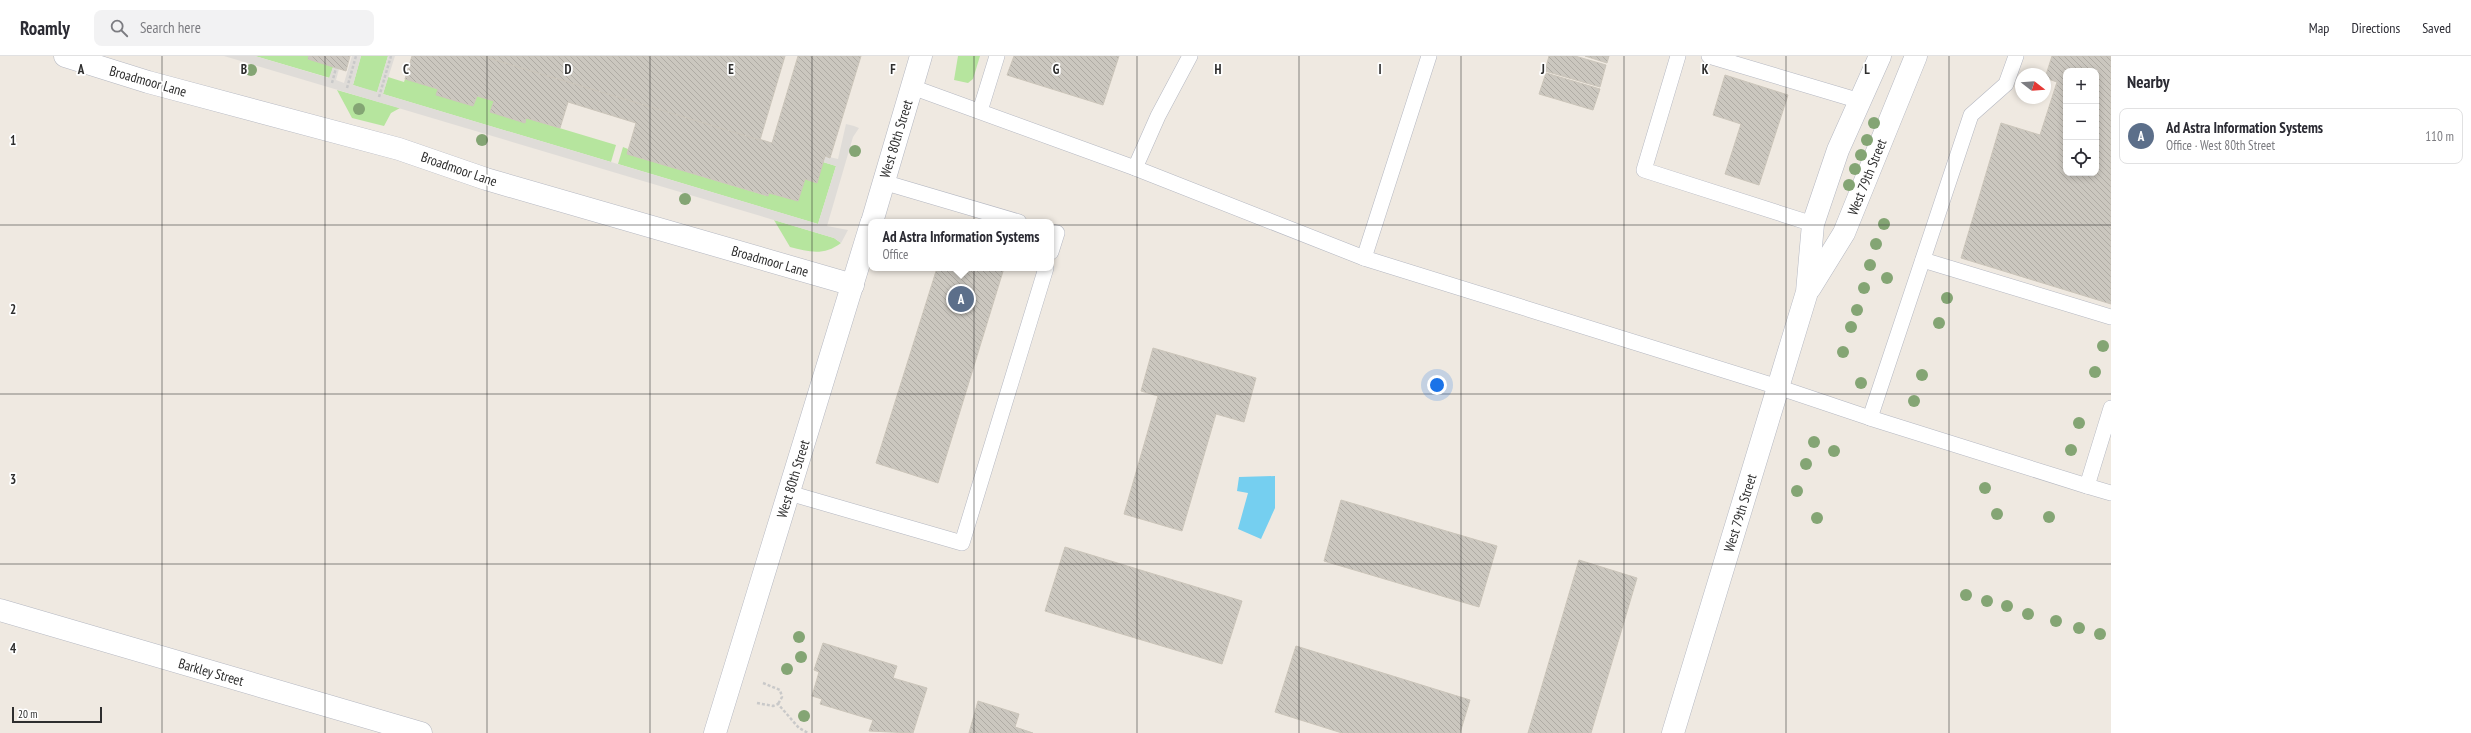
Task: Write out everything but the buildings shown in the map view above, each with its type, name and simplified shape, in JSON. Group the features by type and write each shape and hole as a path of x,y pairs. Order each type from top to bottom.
{"street":[{"name":"Broadmoor Lane","path":"65,56 148,82 399,149 486,179 853,285"},
{"name":"West 80th Street","path":"872,219 921,56"},
{"name":"West 79th Street","path":"1673,733 1807,292 1813,224 1838,150 1880,56"},
{"name":"West 79th Street","path":"1807,292 1844,233 1916,56"},
{"name":"West 80th Street","path":"717,732 868,233"},
{"name":"Barkley Street","path":"0,610 421,733"}],"lane":[{"path":"980,111 997,56"},
{"path":"1134,168 1158,116 1190,56"},
{"path":"1364,258 1429,56"},
{"path":"1678,56 1644,170 1813,224"},
{"path":"1709,56 1860,101"},
{"path":"1870,418 1971,115 2006,84 2016,56"},
{"path":"912,88 980,111 1134,168 1364,258 2111,493"},
{"path":"884,182 1009,219"},
{"path":"1054,233 1057,234 1054,243"},
{"path":"1923,260 2111,316"},
{"path":"789,493 962,543 1045,271"},
{"path":"2087,486 2111,408"}],"path":[{"path":"347,88 356,56"},
{"path":"379,97 391,56"},
{"path":"332,83 336,68"},
{"path":"757,703 773,706 778,704 782,697 780,690 764,683"},
{"path":"778,704 799,728 808,733"}],"green space":[{"path":"255,56 309,56 308,59 333,67 330,78"},
{"path":"361,56 388,56 377,93 353,85"},
{"path":"958,56 980,56 973,79 968,83 954,80"},
{"path":"388,77 404,82 405,79 438,89 437,95 473,106 477,96 494,101 491,112 525,123 526,118 616,145 611,162 383,94"},
{"path":"337,90 400,108 391,113 384,126 352,118"},
{"path":"623,147 628,149 627,154 767,196 769,193 798,201 805,179 817,183 823,162 836,166 818,224 618,164"},
{"path":"774,220 834,238 841,243 829,250 816,252 790,247"}],"shaded area":[{"path":"224,56 255,56 329,78 333,67 339,69 336,80 344,83 352,56 361,56 353,85 377,92 388,56 395,56 383,94 818,224 836,166 823,162 825,156 838,159 846,124 854,126 859,128 853,137 827,226 848,230 841,243 834,238"}],"water":[{"path":"1275,476 1275,508 1261,539 1238,529 1248,493 1237,491 1239,477"}],"place":[{"name":"Ad Astra Information Systems","path":"961,299"}]}
